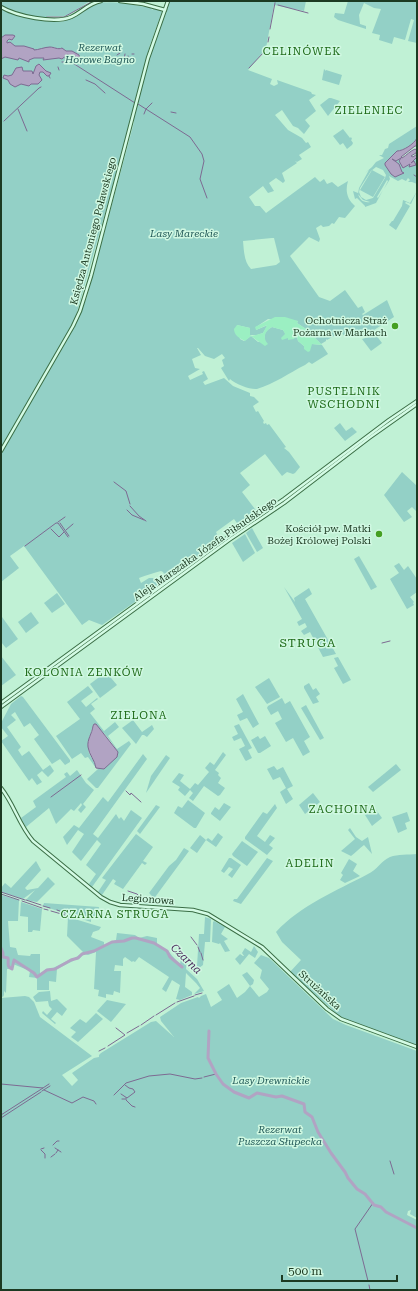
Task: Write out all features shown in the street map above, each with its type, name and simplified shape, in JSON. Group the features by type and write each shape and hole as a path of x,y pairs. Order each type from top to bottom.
{"main road":[{"path":"1,7 23,16 60,19 69,17 90,5 101,1"},
{"path":"120,1 143,4 165,10"},
{"name":"Księdza Antoniego Poławskiego","path":"1,451 80,311 148,58 168,1"},
{"name":"Aleja Marszałka Józefa Piłsudskiego","path":"1,703 227,538 282,501 389,420 417,401"},
{"name":"Aleja Marszałka Józefa Piłsudskiego","path":"1,707 229,540 284,503 369,438 417,404"},
{"name":"Legionowa","path":"1,788 8,798 24,829 33,841 104,899 120,905 202,912 248,938 264,949"},
{"name":"Strużańska","path":"264,949 336,1016 348,1022 417,1047"}],"green space":[{"name":"Rezerwat Horowe Bagno","path":"1,1 90,1 70,14 64,16 47,16 47,19 56,20 47,20 55,22 63,21 75,16 87,8 101,3 126,4 151,8 152,10 155,8 162,12 150,45 110,196 75,319 1,448"},
{"name":"Lasy Mareckie","path":"169,1 306,1 304,11 274,5 266,48 248,70 272,79 270,84 274,86 278,84 277,80 316,95 309,100 316,111 305,120 310,126 304,134 298,128 293,126 282,110 275,115 288,130 302,138 306,143 308,142 311,147 299,155 302,159 297,162 295,161 297,163 282,173 285,181 283,183 276,178 269,183 274,191 268,193 263,186 249,197 255,206 260,206 266,213 315,177 320,182 324,179 327,184 332,182 338,187 348,181 347,195 355,206 345,218 339,217 334,224 332,223 329,226 323,227 321,225 316,228 320,239 319,242 309,237 290,256 319,297 330,301 345,290 358,308 362,306 365,312 362,314 363,315 387,300 394,317 374,330 372,334 345,337 341,332 327,340 326,339 326,341 321,344 306,329 297,323 298,321 268,319 256,327 256,330 268,325 263,333 257,335 250,335 250,328 237,325 240,339 244,341 251,336 258,342 265,341 266,333 272,327 283,330 288,337 297,337 298,341 304,346 312,344 322,345 328,354 312,364 309,362 257,389 251,389 235,383 230,379 229,381 221,368 224,366 222,360 225,358 222,354 214,359 205,356 197,348 201,355 192,359 195,368 200,369 188,376 190,380 203,374 202,372 204,371 208,379 203,382 205,385 224,378 233,386 250,393 250,396 254,397 259,402 253,406 256,412 258,411 264,421 264,424 269,424 286,447 284,448 289,452 300,467 293,474 287,472 282,476 265,454 240,473 250,485 242,492 258,513 239,526 234,519 216,532 220,540 167,579 161,571 139,578 141,583 149,578 153,578 159,585 102,625 89,620 82,625 24,546 10,556 19,568 1,582 1,454 75,326 87,297 133,126 133,119 149,57","holes":["274,238 280,262 276,265 251,269 246,260 243,241"]},
{"path":"348,1 417,1 417,43 408,41 414,20 411,19 405,40 394,37 392,44 379,40 380,35 372,33 381,9 374,8 364,3 359,15 360,24 366,26 366,29 338,20 334,17 335,13 344,14"},
{"path":"108,2 91,5 68,19 56,20 74,15 88,6 95,3"},
{"path":"115,2 122,2 150,7"},
{"path":"324,69 326,71 342,75 339,85 322,80"},
{"path":"329,98 340,101 328,116 320,105"},
{"path":"417,126 417,136 415,141 404,149 397,151 393,155 401,158 406,165 408,165 417,156 417,184 408,182 410,180 408,178 406,181 402,179 398,181 389,176 390,179 384,189 388,181 387,180 377,197 378,198 383,190 376,203 365,207 357,198 355,199 353,191 358,193 359,188 369,170 365,173 376,162 384,158 379,155 382,155 385,149 388,148 389,144","holes":["376,167 383,170 386,175 385,178 373,198 366,200 361,197 359,192 360,188 371,171","358,194 363,200 370,202 362,200 359,198"]},
{"path":"343,129 350,138 351,137 353,143 347,149 343,143 340,145 333,136"},
{"path":"372,170 385,177 373,197 360,190"},
{"path":"417,191 411,204 405,203 410,206 396,230 389,225 402,206 403,200 410,203"},
{"path":"376,335 382,343 371,351 362,339"},
{"path":"340,423 346,431 352,427 357,432 345,441 334,428"},
{"path":"402,472 417,486 417,512 412,507 407,511 412,517 404,522 384,495"},
{"path":"252,528 263,548 257,552 246,533"},
{"path":"245,534 255,553 243,562 232,543"},
{"path":"359,556 377,587 371,590 354,559"},
{"path":"399,563 404,570 408,566 417,579 417,592 410,597 414,602 414,605 407,609 390,579 399,573 394,566"},
{"path":"284,587 295,602 294,598 309,588 312,594 305,599 336,654 323,657 310,632 304,635 301,631 307,627 305,623 299,626 297,622 302,619"},
{"path":"57,593 65,604 52,613 44,603"},
{"path":"31,612 39,623 26,633 18,622"},
{"path":"2,617 18,639 6,648 1,642"},
{"path":"1,656 16,675 1,686"},
{"path":"338,657 351,680 343,684 334,668 338,666 334,658"},
{"path":"106,672 117,685 100,698 90,684"},
{"path":"269,678 280,697 267,704 255,687"},
{"path":"309,683 313,690 316,688 320,694 316,697 319,702 313,704 304,688 304,686"},
{"path":"88,686 93,692 81,701 86,707 97,698 98,699 91,704 95,709 90,713 104,731 115,722 119,727 108,736 117,749 129,741 131,744 98,788 96,788 87,779 98,769 97,768 104,769 118,755 109,739 95,724 93,725 88,742 88,749 96,768 88,757 85,758 81,753 72,759 56,736 80,719 67,702"},
{"path":"243,694 259,724 253,728 247,718 240,721 237,715 243,712 236,699"},
{"path":"21,696 70,760 70,762 65,765 60,759 52,764 34,739 39,735 30,723 24,727 15,712 11,715 16,720 7,727 21,747 18,750 22,756 29,751 43,770 50,765 54,771 48,777 42,771 37,775 42,782 37,785 32,778 29,781 1,741 8,736 1,727 1,723 11,704"},
{"path":"282,698 285,704 290,701 310,737 304,741 310,752 303,756 293,738 286,742 275,723 282,719 278,711 271,715 267,708"},
{"path":"306,705 324,738 320,740 301,708"},
{"path":"133,720 142,732 152,725 154,729 147,737 142,735 136,744 122,728"},
{"path":"239,724 252,748 248,750 252,758 246,761 239,749 245,746 241,738 234,741 232,737 238,734 234,726"},
{"path":"258,736 260,739 265,736 271,746 260,753 258,753 251,740"},
{"path":"223,752 226,755 215,770 219,773 218,775 221,778 218,783 225,788 220,795 218,796 204,786 193,801 189,798 193,793 190,790 185,796 178,790 180,787 172,782 179,773 184,775 180,781 190,789 195,783 198,785 209,772 205,768 210,762 214,765"},
{"path":"143,754 147,759 93,834 98,838 116,814 119,819 121,817 124,821 131,810 142,818 92,887 89,884 96,874 86,865 101,844 97,840 81,861 72,852 84,834 78,830 67,845 63,837 74,825 79,828 103,797 108,802"},
{"path":"166,755 170,758 146,793 151,776"},
{"path":"396,764 401,770 373,792 368,787"},
{"path":"274,766 277,770 283,767 293,786 287,789 293,799 286,804 280,792 286,788 280,777 273,780 267,769"},
{"path":"77,770 86,783 94,790 83,804 86,807 81,813 78,810 82,805 81,803 74,811 71,809 56,824 49,808 26,827 21,818 36,807 33,801 66,777 64,774 67,772 70,776"},
{"path":"313,793 320,802 305,814 299,805"},
{"path":"188,800 205,813 196,828 174,813 178,806 182,808"},
{"path":"224,803 231,807 220,821 211,813 215,807 219,810"},
{"path":"275,804 277,808 257,836 265,842 270,835 275,838 269,845 273,848 267,855 245,839 245,837 263,812 267,814"},
{"path":"156,805 160,807 140,834 137,831"},
{"path":"374,807 382,818 372,826 365,815"},
{"path":"407,812 410,821 405,823 407,829 398,833 392,817"},
{"path":"350,828 356,837 362,841 368,837 372,854 364,845 351,856 341,851 355,839 348,830"},
{"path":"218,833 223,837 216,847 206,840 208,838 212,841"},
{"path":"136,834 153,847 143,861 147,863 145,865 142,863 123,889 114,884 116,881 113,879 102,895 98,892 106,880 102,878"},
{"path":"200,835 206,840 197,853 190,848"},
{"path":"242,841 258,852 247,866 232,854"},
{"path":"184,848 189,851 150,904 145,904 152,896 149,893"},
{"path":"417,854 417,1046 348,1021 338,1015 290,972 301,960 282,942 276,932 286,922 308,906 371,872 390,857 396,855"},
{"path":"229,858 241,865 232,878 228,875 233,869 229,867 224,873 221,871"},
{"path":"267,858 273,861 241,904 233,901 234,899 237,899"},
{"path":"349,859 357,864 353,871 360,876 345,883 340,880 343,875 341,873"},
{"path":"36,861 41,870 25,888 27,890 38,888 48,877 55,884 37,902 26,900 35,890 23,899 1,892 1,888 5,883 11,888"},
{"path":"1,895 19,900 18,921 8,921 10,947 16,948 18,955 30,956 31,954 40,954 40,975 46,969 53,968 75,958 83,952 67,936 68,917 101,927 99,930 93,932 91,937 104,942 104,945 116,940 117,933 135,935 139,938 147,936 157,938 157,944 169,952 180,965 182,951 187,958 186,969 197,979 204,991 194,994 200,988 186,973 185,987 192,992 192,995 180,1000 176,999 180,985 172,980 166,992 162,989 169,977 139,957 135,962 132,962 125,957 123,959 123,966 115,965 114,971 121,971 120,993 114,991 113,995 106,994 106,998 98,996 99,990 94,989 96,952 88,955 84,954 79,959 57,969 56,982 49,981 49,990 37,990 37,978 29,977 30,971 13,964 13,969 7,969 6,993 4,991 3,997 1,996"},
{"path":"21,902 42,909 40,931 33,930 32,932 28,932 28,917 20,916"},
{"path":"44,903 99,907 97,916 91,916 91,922 43,906"},
{"path":"205,917 211,919 210,942 205,942 203,965 199,968 197,966 199,934 204,934"},
{"path":"214,921 225,927 221,934 228,939 224,941 230,951 225,952 220,943 212,942"},
{"path":"254,946 258,952 255,958 249,954 240,965 235,959 240,954 244,956 242,953 245,948 251,952"},
{"name":"Lasy Drewnickie","path":"261,955 269,958 333,1019 417,1051 417,1218 410,1214 411,1210 408,1211 407,1215 417,1220 417,1290 1,1290 1,998 29,997 34,1002 40,1017 92,1056 62,1075 72,1086 78,1080 72,1073 94,1058 99,1057 101,1053 151,1022 156,1021 174,1037 161,1021 160,1017 181,1003 198,997 199,998 206,994 211,1007 222,1000 217,992 229,984 237,998 250,986 259,997 267,992 269,989 260,978 262,970 254,963"},
{"path":"247,972 254,980 253,984 250,986 242,975"},
{"path":"50,991 51,1001 57,999 67,1009 62,1016 57,1012 51,1019 56,1023 55,1024 42,1013 43,1011 47,1015 52,1009 49,1006 48,1001 36,1002 33,997 39,992"},
{"path":"107,1000 126,1004 111,1022 97,1011"},
{"path":"96,1013 103,1019 78,1042 71,1037 76,1032 70,1028 80,1019 86,1023"}],"sand":[{"path":"275,317 285,317 298,321 297,323 306,329 322,345 312,344 310,351 308,352 298,341 297,337 294,339 288,340 288,338 282,340 281,338 285,334 283,330 272,327 265,335 266,342 268,344 265,346 251,336 245,341 235,333 234,329 237,325 250,328 250,335 252,336 263,333 267,325 256,330 255,327"}],"shaded area":[{"path":"5,35 15,36 12,40 9,39 7,43 10,42 15,46 24,46 34,50 48,47 59,49 62,48 66,51 72,51 79,55 80,58 73,57 71,60 68,54 62,59 43,60 44,58 34,58 29,60 29,62 19,58 18,60 5,57 1,59 1,38"},
{"path":"39,64 46,71 51,73 47,76 43,72 40,72 39,75 42,80 38,84 31,84 29,86 21,84 15,87 10,84 8,80 3,78 4,75 12,75 16,68 22,67 23,71 32,71 33,74 36,66"},
{"path":"417,138 417,146 401,157 402,158 415,149 417,150 416,153 411,156 413,157 417,154 417,157 411,163 414,161 416,165 409,167 410,164 403,168 399,161 401,158 396,161 392,159 399,164 402,172 404,173 395,177 391,174 385,163 397,151 408,147"},
{"path":"94,724 96,724 118,752 117,757 104,769 96,768 88,747 88,741"}],"waterway":[{"path":"47,17 64,17 93,1"},
{"path":"133,1 159,7"},
{"path":"270,29 275,3"},
{"path":"278,5 308,13"},
{"path":"268,42 269,37"},
{"path":"249,68 264,52"},
{"path":"124,59 125,54"},
{"path":"65,58 135,103"},
{"path":"86,80 95,84 105,93"},
{"path":"4,121 41,87"},
{"path":"144,114 146,109 152,103"},
{"path":"138,104 190,137 202,154 204,161 200,179 207,198"},
{"path":"18,109 27,131"},
{"path":"171,112 176,113"},
{"path":"114,482 126,491 130,504"},
{"path":"130,506 146,521"},
{"path":"127,510 132,515 144,520"},
{"path":"58,522 65,517"},
{"path":"25,546 56,523 58,523 68,537"},
{"path":"60,523 69,536"},
{"path":"66,530 73,524"},
{"path":"51,529 59,537 64,532"},
{"path":"382,643 390,641"},
{"path":"51,797 81,775"},
{"path":"126,791 130,795 131,793 141,802"},
{"path":"128,891 137,894 143,900"},
{"path":"1,892 25,900"},
{"path":"1,894 19,900"},
{"path":"26,900 41,905"},
{"path":"22,901 42,908"},
{"path":"43,906 50,908"},
{"path":"44,909 48,910"},
{"path":"57,910 65,913"},
{"path":"51,911 65,915"},
{"path":"191,937 197,945"},
{"name":"Czarna","path":"1,948 3,957 8,958 8,966 10,968 12,969 14,960 34,973 37,977 47,970 55,969 71,960 78,958 82,954 94,951 112,942 124,941 132,938 154,943 167,951 170,957 182,967"},
{"path":"198,947 200,952"},
{"path":"201,953 203,960"},
{"path":"195,995 202,993"},
{"path":"177,1002 194,996"},
{"path":"156,1015 175,1003"},
{"path":"141,1025 154,1016"},
{"path":"127,1033 139,1026"},
{"path":"108,1046 125,1035 116,1028"},
{"name":"Czarna","path":"209,1031 208,1058 223,1084 234,1092 249,1098 257,1093 276,1097 282,1096 304,1104 305,1112 312,1117 318,1132 331,1153 357,1189 365,1194 374,1205 381,1207 386,1212 417,1228"},
{"path":"99,1051 105,1048"},
{"path":"114,1095 126,1083 149,1076 170,1074 195,1079 202,1078"},
{"path":"204,1077 216,1074"},
{"path":"1,1084 43,1088 1,1115"},
{"path":"43,1088 49,1084"},
{"path":"121,1094 127,1098 135,1092 133,1089 125,1085"},
{"path":"42,1091 50,1086"},
{"path":"44,1090 72,1103 83,1097 94,1101 96,1104"},
{"path":"1,1118 41,1092"},
{"path":"126,1098 126,1100 135,1107"},
{"path":"53,1145 59,1141"},
{"path":"55,1148 61,1152"},
{"path":"41,1150 45,1154 45,1158"},
{"path":"51,1157 55,1154"},
{"path":"390,1161 394,1174"},
{"path":"368,1281 355,1229 373,1203"},
{"path":"369,1285 370,1290"}],"place":[{"name":"Ochotnicza Straż Pożarna w Markach","path":"395,326"},
{"name":"Kościół pw. Matki Bożej Królowej Polski","path":"379,534"}],"district":[{"name":"CELINÓWEK","path":"302,51"},
{"name":"ZIELENIEC","path":"369,110"},
{"name":"PUSTELNIK WSCHODNI","path":"344,397"},
{"name":"STRUGA","path":"308,643"},
{"name":"KOLONIA ZENKÓW","path":"84,672"},
{"name":"ZIELONA","path":"139,715"},
{"name":"ZACHOINA","path":"343,809"},
{"name":"ADELIN","path":"310,863"},
{"name":"CZARNA STRUGA","path":"115,914"}],"park label":[{"name":"Rezerwat Puszcza Słupecka","path":"280,1134"}]}
